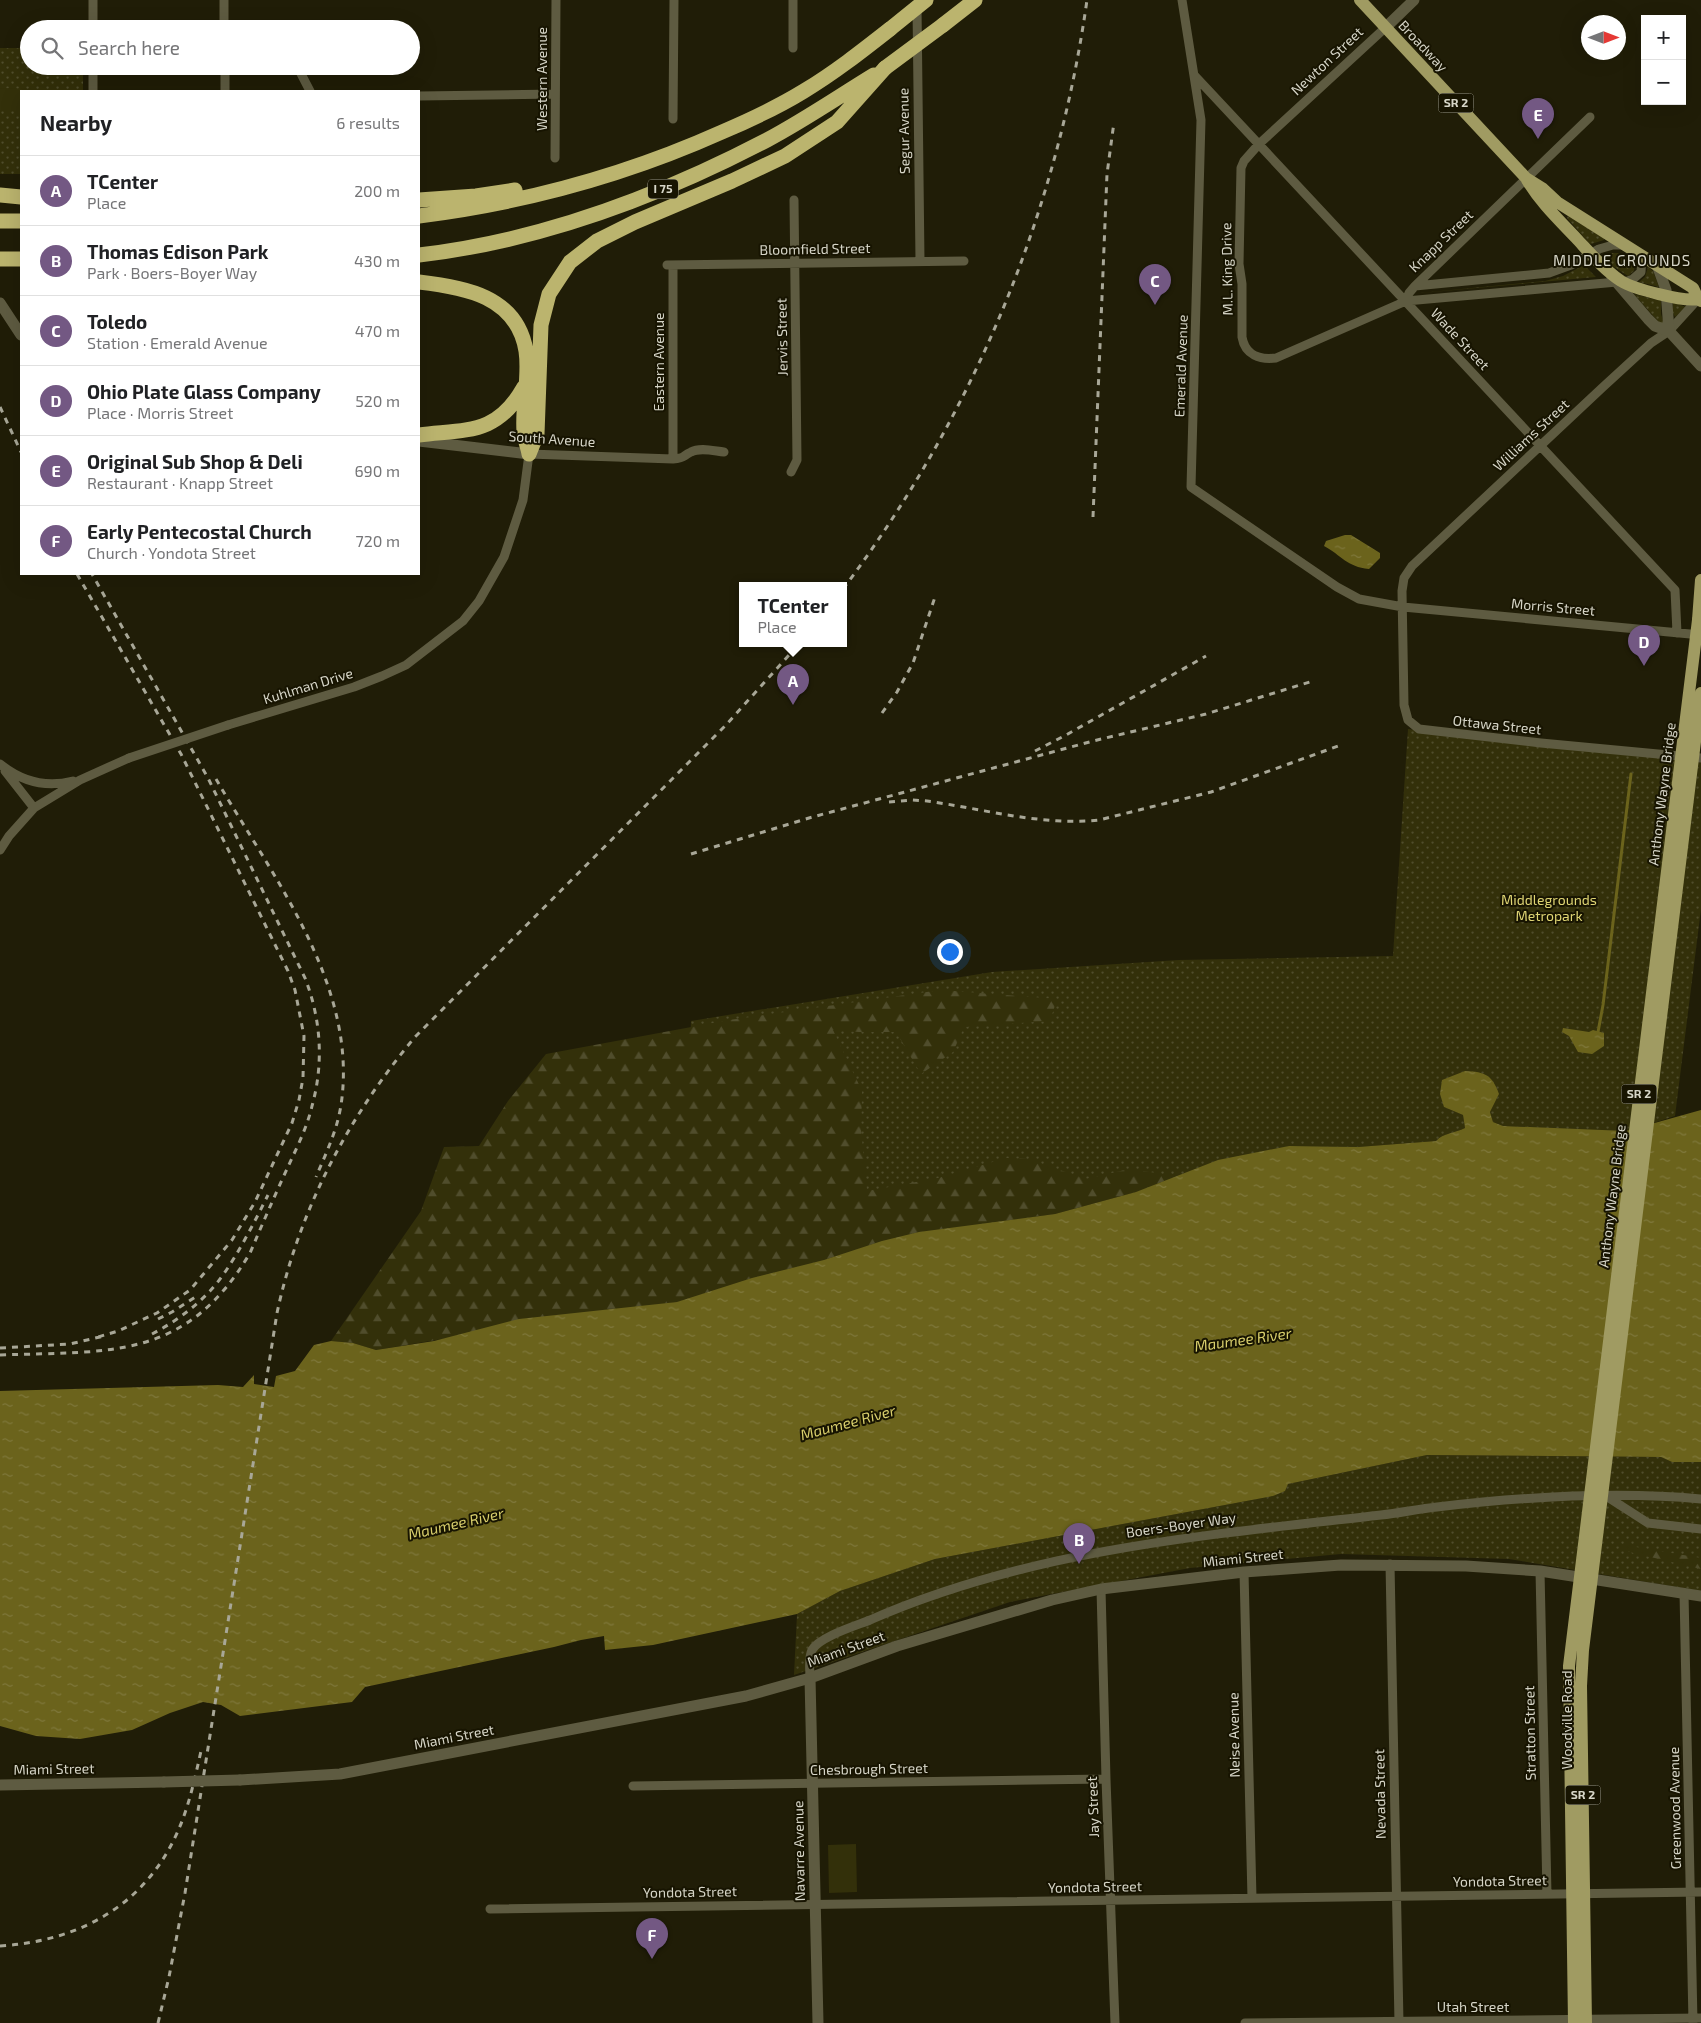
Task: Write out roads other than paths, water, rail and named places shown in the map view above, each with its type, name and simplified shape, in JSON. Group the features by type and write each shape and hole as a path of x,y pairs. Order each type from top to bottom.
{"highway":[{"name":"I 75","path":"420,216 463,211 517,200 634,167 673,153 747,121 804,91 847,62 926,0"},
{"name":"I 75","path":"420,255 526,234 615,208 666,188 768,140 886,68 975,0"},
{"path":"530,454 537,434 541,324 549,294 570,262 597,241 784,156 837,122 886,68"},
{"path":"420,200 476,196 523,189 634,167"},
{"path":"0,195 20,197"},
{"path":"0,259 20,259"},
{"path":"420,282 474,292 506,310 514,320 526,351 524,432 530,454"},
{"path":"420,435 484,426 503,416 515,403 526,384"}],"main road":[{"name":"Broadway","path":"1360,0 1526,178 1535,194 1593,256"},
{"name":"Broadway","path":"1526,178 1542,188 1557,202 1657,265"},
{"name":"SR 2","path":"1593,256 1619,282 1642,290 1689,301 1700,299 1693,288 1657,265"},
{"name":"Anthony Wayne Bridge","path":"1587,1568 1698,620 1701,580"},
{"name":"Anthony Wayne Bridge","path":"1587,1568 1701,693"},
{"name":"Woodville Road","path":"1574,2023 1568,1699 1570,1657 1587,1568"},
{"name":"Woodville Road","path":"1586,2023 1581,1686 1587,1568"}],"street":[{"path":"93,0 93,20"},
{"path":"224,0 224,20"},
{"name":"Western Avenue","path":"555,158 556,0"},
{"path":"673,119 674,0"},
{"path":"793,0 793,48"},
{"name":"Segur Avenue","path":"917,0 920,261"},
{"name":"Emerald Avenue","path":"1182,0 1200,108 1201,133 1191,487 1348,594 1359,599 1403,607"},
{"name":"Newton Street","path":"1259,144 1414,0"},
{"path":"93,75 93,90"},
{"path":"224,75 224,90"},
{"path":"302,75 309,90"},
{"name":"Wade Street","path":"1195,76 1675,590 1677,633"},
{"path":"420,96 555,94"},
{"name":"Knapp Street","path":"1406,301 1409,293 1415,286 1590,117"},
{"name":"M.L. King Drive","path":"1259,144 1244,161 1240,177 1239,264 1242,284 1242,337 1246,349 1259,358 1276,358 1406,301"},
{"name":"Jervis Street","path":"791,472 797,460 794,200"},
{"path":"1415,286 1540,274 1564,268 1613,245 1626,245"},
{"path":"1406,301 1619,282 1634,279 1641,272 1642,256"},
{"name":"Bloomfield Street","path":"670,265 964,261"},
{"name":"Eastern Avenue","path":"670,265 673,459"},
{"path":"1657,265 1665,285 1669,331"},
{"path":"1619,282 1655,326 1669,331 1701,366"},
{"name":"Williams Street","path":"1403,607 1404,578 1412,566 1651,343 1669,331 1700,299"},
{"path":"0,303 20,333"},
{"name":"South Avenue","path":"420,441 530,454 673,459 684,458 691,452 704,450 724,452"},
{"name":"Kuhlman Drive","path":"0,850 9,836 34,808 80,780 129,758 345,690 406,665 463,621 479,601 504,557 523,500 530,454"},
{"name":"Morris Street","path":"1403,607 1701,635"},
{"name":"Ottawa Street","path":"1403,607 1405,713 1412,726 1419,729 1541,743 1701,758"},
{"path":"0,765 9,772 34,782 61,784 80,780"},
{"path":"0,765 34,808"},
{"name":"Boers-Boyer Way","path":"810,1678 812,1650 823,1640 882,1614 948,1591 1056,1560 1184,1537 1435,1507 1599,1496 1658,1496 1701,1499"},
{"name":"Boers-Boyer Way","path":"1599,1496 1619,1503 1648,1523 1701,1529"},
{"name":"Miami Street","path":"0,1786 240,1780 340,1774 746,1696 810,1678 906,1643 1052,1600 1101,1589 1244,1572 1341,1565 1390,1564 1540,1571 1701,1596"},
{"name":"Nevada Street","path":"1390,1564 1395,1896 1399,2022"},
{"name":"Stratton Street","path":"1540,1571 1547,1894"},
{"name":"Neise Avenue","path":"1244,1572 1252,1898"},
{"name":"Jay Street","path":"1101,1589 1115,2023"},
{"name":"Greenwood Avenue","path":"1684,1592 1696,2020"},
{"name":"Navarre Avenue","path":"810,1678 818,2023"},
{"name":"Chesbrough Street","path":"633,1786 1106,1779"},
{"name":"Yondota Street","path":"490,1909 1701,1892"},
{"name":"Utah Street","path":"1245,2023 1696,2020"}],"water":[{"path":"1351,535 1380,553 1380,558 1369,569 1361,568 1324,546 1326,541"},
{"path":"1563,1028 1589,1032 1593,1030 1604,1033 1604,1046 1592,1054 1578,1052 1569,1036 1562,1032"},
{"name":"Maumee River","path":"1465,1071 1483,1074 1494,1083 1499,1094 1490,1112 1493,1122 1503,1126 1626,1131 1701,1110 1701,1462 1672,1462 1661,1457 1427,1455 1288,1484 1285,1491 1273,1496 935,1559 840,1591 797,1614 653,1645 605,1650 604,1636 365,1687 352,1702 240,1716 221,1705 203,1702 170,1713 132,1730 80,1739 36,1736 0,1726 0,1391 218,1385 243,1387 254,1375 254,1384 274,1387 276,1376 295,1371 314,1345 331,1341 353,1343 376,1350 434,1341 519,1319 677,1302 752,1278 824,1260 882,1241 919,1232 1055,1214 1136,1192 1218,1160 1289,1146 1358,1147 1436,1141 1439,1138 1465,1128 1463,1115 1444,1107 1440,1094 1442,1080"}],"waterway":[{"path":"1598,1032 1603,1005 1631,774"}],"railway":[{"path":"847,583 890,523 932,454 969,383 1002,310 1031,235 1054,158 1073,80 1087,0"},
{"path":"1093,517 1107,174 1114,122"},
{"path":"0,407 20,450"},
{"path":"78,575 181,754 288,971 295,990 304,1036 303,1078 292,1123 255,1202 232,1240 190,1290 157,1313 118,1331 98,1337"},
{"path":"0,1355 76,1353 142,1343 172,1332 199,1314 225,1288 250,1253 304,1130 310,1114 318,1074 319,1041 315,1009 305,978 208,778 93,575"},
{"path":"882,713 897,692 913,663 936,594"},
{"path":"158,2023 185,1893 277,1313 286,1275 298,1238 329,1166 368,1099 415,1037 725,726 796,647"},
{"path":"1035,751 1206,656"},
{"path":"691,854 809,818 1093,741 1206,714 1313,681"},
{"path":"889,802 927,801 1013,816 1056,821 1099,820 1211,792 1341,745"},
{"path":"216,779 285,893 306,934 324,975 337,1018 343,1061 341,1105 334,1133 316,1177"},
{"path":"152,1334 190,1310 218,1282 242,1245 268,1195"},
{"path":"158,1319 197,1296"},
{"path":"0,1348 70,1344 104,1336"},
{"path":"0,1946 29,1943 82,1927 106,1915 128,1899 147,1880 164,1857 178,1831 189,1802 201,1751"}],"place":[{"name":"Original Sub Shop & Deli","path":"1538,139"},
{"name":"Toledo","path":"1155,305"},
{"name":"Ohio Plate Glass Company","path":"1644,666"},
{"name":"TCenter","path":"793,705"},
{"name":"Thomas Edison Park","path":"1079,1564"},
{"name":"Early Pentecostal Church","path":"652,1959"}],"district":[{"name":"MIDDLE GROUNDS","path":"1622,261"}],"park label":[{"name":"Middlegrounds Metropark","path":"1549,908"}]}
